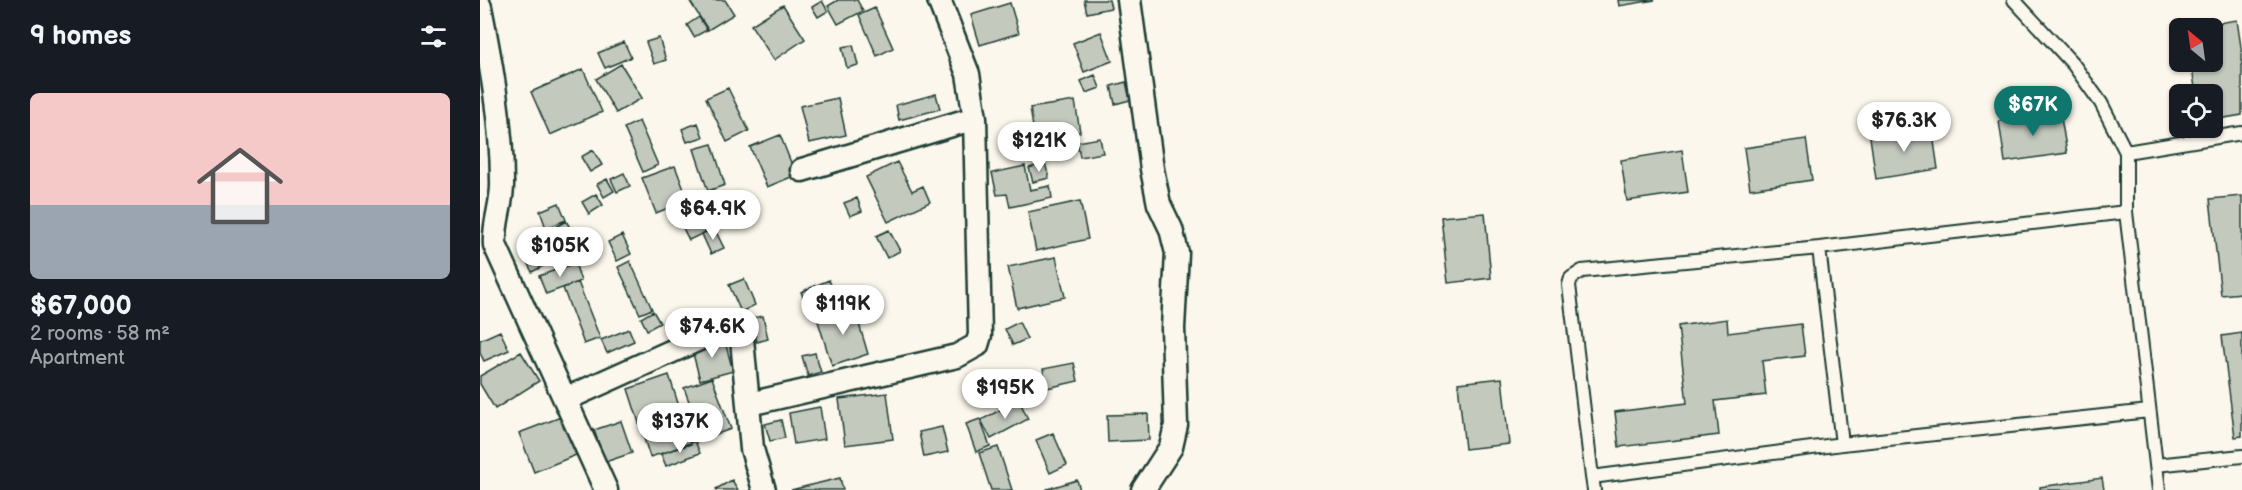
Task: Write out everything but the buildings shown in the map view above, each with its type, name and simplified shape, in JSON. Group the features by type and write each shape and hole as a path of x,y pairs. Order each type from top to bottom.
{"street":[{"path":"749,404 957,356 977,345 980,335 975,118 968,74 939,0"},
{"path":"1129,0 1152,169 1160,204 1171,230 1177,253 1173,328 1176,425 1171,447 1143,490"},
{"path":"480,7 501,153 502,183 494,233 495,245 606,490"},
{"path":"802,170 975,118"},
{"path":"566,399 719,330 734,330 742,339 752,448 764,490"}],"lane":[{"path":"2014,0 2073,64 2102,103 2126,152 2126,212 2158,490"},
{"path":"2126,152 2242,133"},
{"path":"2126,212 1819,248 1581,272 1571,278 1569,285 1593,484 1842,444 2150,411"},
{"path":"1819,248 1842,444"},
{"path":"2156,465 2242,456"}]}
